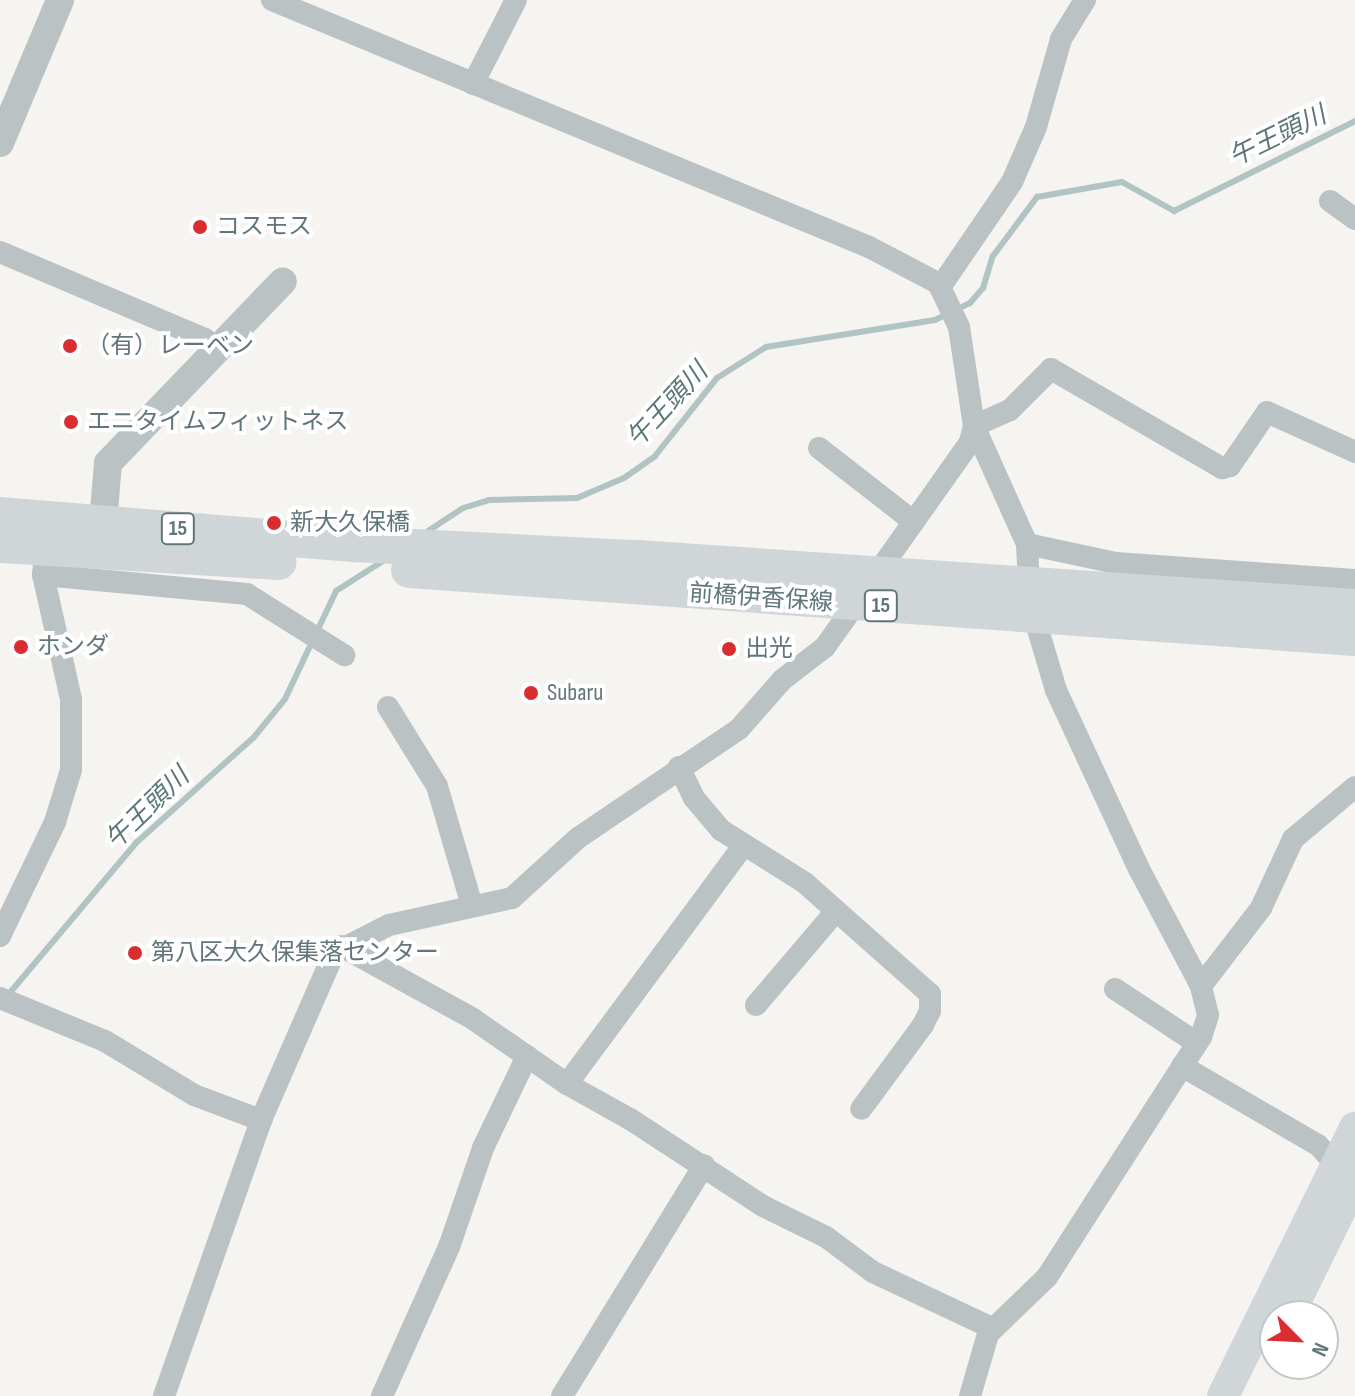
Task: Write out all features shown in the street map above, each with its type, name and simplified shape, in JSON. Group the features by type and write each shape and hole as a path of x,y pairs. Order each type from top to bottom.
{"main road":[{"name":"15","path":"0,515 103,523 343,554"},
{"name":"15","path":"0,545 45,562 343,554"},
{"name":"前橋伊香保線","path":"343,554 453,549 877,574 1032,601 1355,638"},
{"name":"前橋伊香保線","path":"343,554 407,570 854,605 1032,601 1355,607"},
{"path":"1295,1300 1350,1179 1355,1128"},
{"path":"1223,1396 1350,1179"},
{"path":"1248,1396 1259,1374"}],"street":[{"path":"0,143 60,0"},
{"path":"272,0 869,247 944,291 959,327 974,426 1027,544 1032,601 1056,690 1139,869 1201,986 1208,1015 1197,1043 1047,1277 992,1328 970,1396"},
{"path":"473,84 516,0"},
{"path":"944,291 1012,182 1036,127 1061,39 1085,0"},
{"path":"1330,201 1355,219"},
{"path":"0,252 205,339 217,350"},
{"path":"103,523 108,463 283,281"},
{"path":"974,426 1010,410 1051,369 1222,468 1230,466 1267,412 1355,452"},
{"path":"164,1396 261,1120 329,961 341,946 398,922 512,898 578,838 739,729 782,680 825,647 970,442 974,426"},
{"path":"819,448 914,522"},
{"path":"1027,544 1116,563 1355,580"},
{"path":"0,936 69,785 71,699 45,562 247,594 344,655"},
{"path":"388,707 437,786 472,906"},
{"path":"679,767 705,813 743,846 779,864 927,990 931,1000 923,1025 861,1109"},
{"path":"1201,986 1261,908 1293,839 1355,787"},
{"path":"567,1084 743,846"},
{"path":"756,1005 836,911"},
{"path":"341,946 411,981 567,1084 704,1165 765,1208 826,1237 873,1272 992,1328"},
{"path":"1115,989 1197,1043"},
{"path":"0,998 105,1041 194,1095 261,1120"},
{"path":"382,1396 449,1247 483,1148 527,1056"},
{"path":"1182,1066 1318,1145 1350,1179"},
{"path":"562,1396 704,1165"}],"waterway":[{"name":"午王頭川","path":"425,533 463,508 489,500 577,498 624,478 655,456 717,378 766,347 935,320 970,303 983,288 993,256 1037,197 1122,182 1174,211 1355,121"},
{"name":"午王頭川","path":"8,995 137,842 254,737 285,699 336,591 386,559"}],"place":[{"name":"コスモス","path":"200,227"},
{"name":"（有）レーベン","path":"70,346"},
{"name":"エニタイムフィットネス","path":"71,422"},
{"name":"新大久保橋","path":"274,523"},
{"name":"ホンダ","path":"21,647"},
{"name":"出光","path":"729,649"},
{"name":"Subaru","path":"531,693"},
{"name":"第八区大久保集落センター","path":"135,953"}]}
